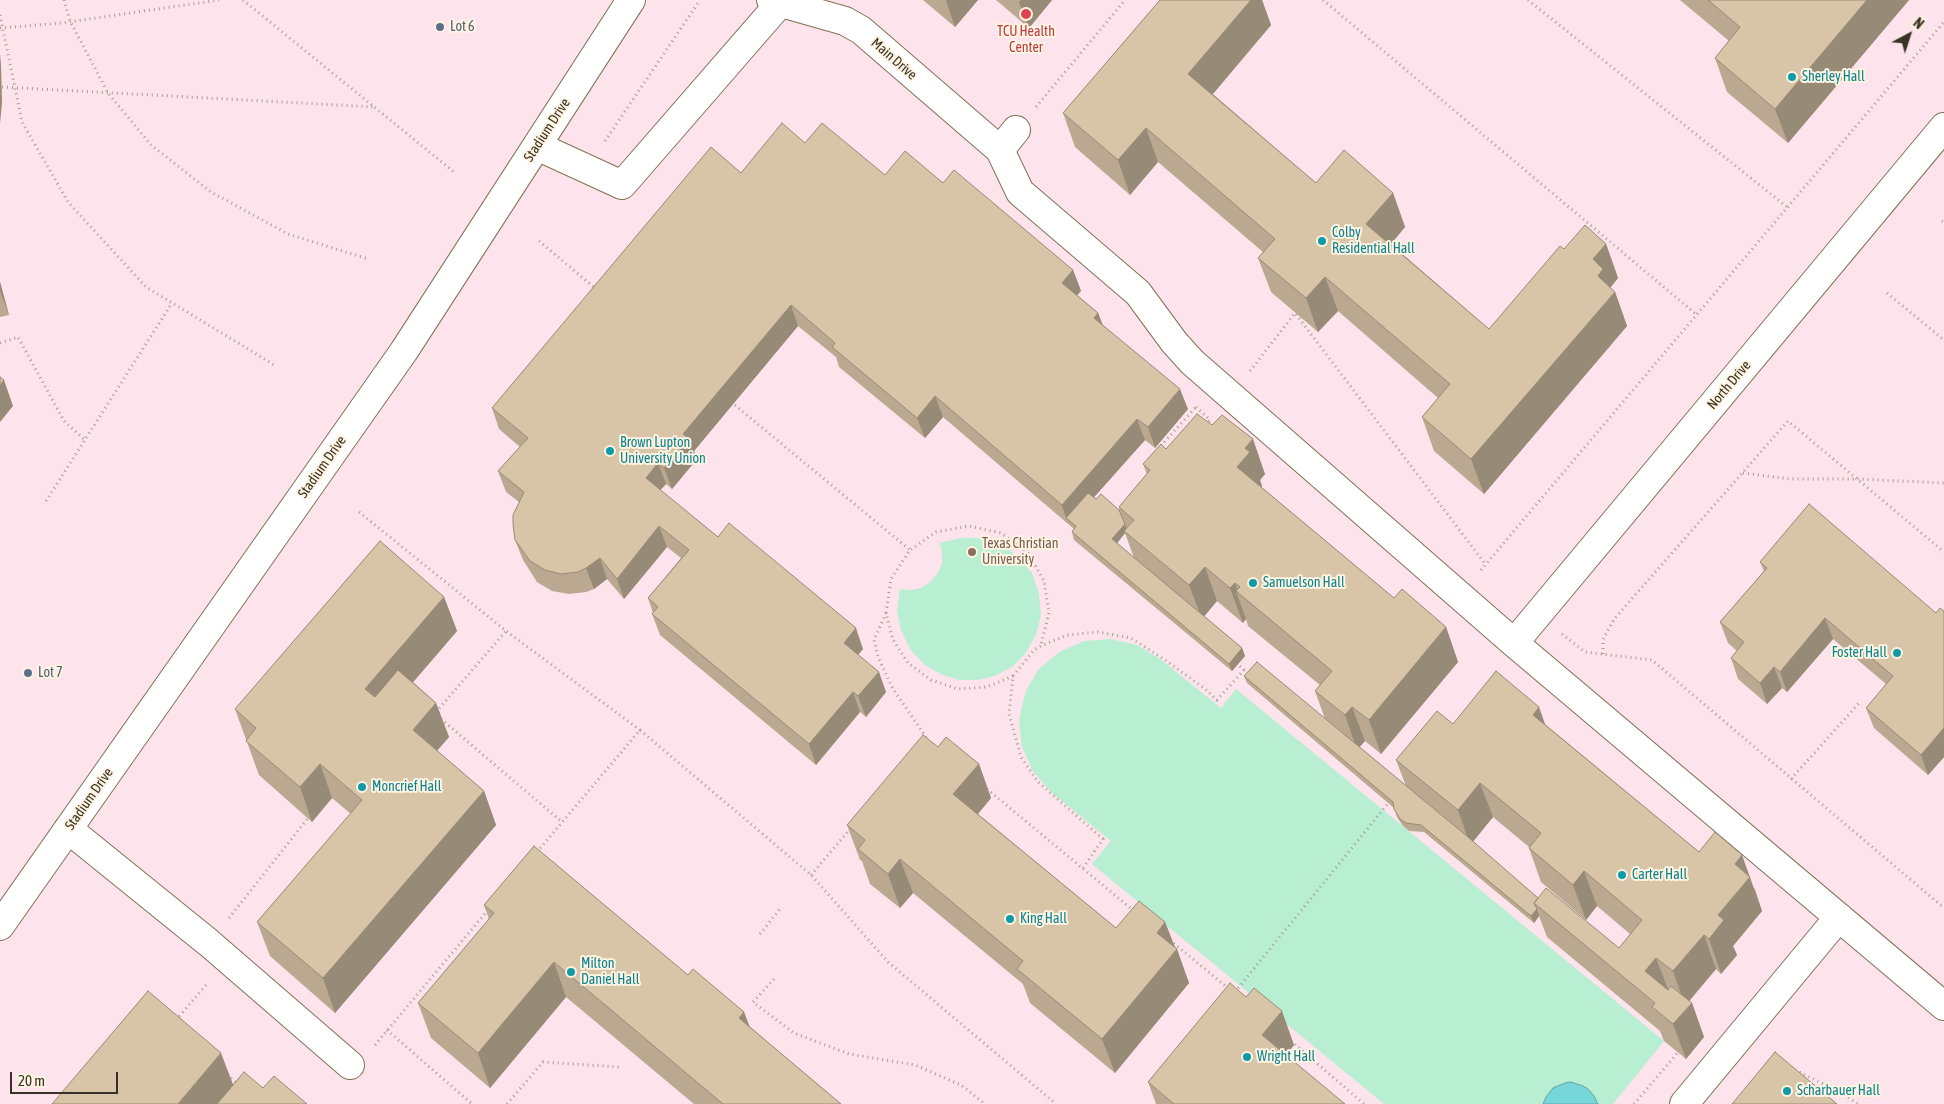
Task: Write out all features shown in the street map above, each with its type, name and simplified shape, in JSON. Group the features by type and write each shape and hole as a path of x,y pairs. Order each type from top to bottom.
{"street":[{"name":"Stadium Drive","path":"0,926 404,351 631,0"},
{"path":"537,146 622,185 776,1"},
{"name":"Main Drive","path":"776,1 845,21 861,30 1008,140"},
{"name":"North Drive","path":"1514,643 1944,127"},
{"path":"1008,140 1020,192 1138,293 1174,342 1192,362 1514,643 1944,1006"},
{"path":"68,830 209,943 350,1065"},
{"path":"1684,1104 1838,917"}],"path":[{"path":"64,0 70,21 108,93 151,145 211,192 288,234 368,259"},
{"path":"1,28 70,21 219,0"},
{"path":"243,0 454,172"},
{"path":"605,141 700,0"},
{"path":"1008,140 1125,0"},
{"path":"1323,0 1697,315"},
{"path":"1528,0 1788,207"},
{"path":"0,15 1,28 22,122 68,202 146,288 276,366"},
{"path":"1481,570 1944,22"},
{"path":"2,87 376,107"},
{"path":"539,241 598,290"},
{"path":"1887,293 1944,340"},
{"path":"46,501 172,303"},
{"path":"1249,372 1295,313 1486,564"},
{"path":"0,343 18,337 64,421 85,440"},
{"path":"727,398 910,550"},
{"path":"1190,413 1160,448 1176,461 1205,426"},
{"path":"1603,654 1603,639 1615,618 1788,421 1944,552"},
{"path":"1168,454 1174,447"},
{"path":"1742,473 1790,479 1857,479 1944,483"},
{"path":"359,512 506,631 640,730 811,874 888,962 1054,1103"},
{"path":"930,742 893,689 878,657 874,640 886,612 891,579 910,550 936,532 969,526 1001,533 1028,553 1044,581 1049,613 1041,646"},
{"path":"1474,564 1488,576"},
{"path":"886,612 893,640 908,663 931,680 958,689 987,687 1013,676 1034,650 1041,646 1067,635 1098,632 1131,638 1165,660 1217,700 1244,670"},
{"path":"1538,614 1585,652 1652,660 1944,908"},
{"path":"506,631 434,714 562,822"},
{"path":"1229,657 1252,676"},
{"path":"1013,676 1009,714 1021,757 1038,782 1102,839 1083,868"},
{"path":"1791,779 1860,702"},
{"path":"531,859 640,730"},
{"path":"983,786 1136,912"},
{"path":"1234,993 1394,797"},
{"path":"170,1028 207,984 189,968 308,818"},
{"path":"811,874 856,822"},
{"path":"374,1045 493,904"},
{"path":"760,934 780,910"},
{"path":"1166,937 1241,999"},
{"path":"774,979 753,1002 794,1033 849,1054 915,1065 961,1085 985,1104"},
{"path":"387,1030 472,1104"},
{"path":"1285,1036 1364,1104"},
{"path":"1634,1104 1688,1041 1717,1064"},
{"path":"507,1104 543,1062 620,1067"},
{"path":"1793,1069 1840,1092 1858,1104"},
{"path":"224,1072 239,1085"}],"shaded area":[{"name":"Texas Christian University","path":"0,0 1944,0 1944,1104 0,1104"}],"green space":[{"path":"960,538 981,538 1001,544 1018,557 1032,573 1039,594 1041,615 1036,635 1025,654 1012,667 995,676 977,680 959,680 940,674 924,664 910,649 901,630 897,610 900,589 911,590 921,588 937,574 942,564 940,543"},
{"path":"1111,639 1137,645 1160,659 1221,708 1236,689 1664,1041 1613,1104 1384,1104 1092,864 1111,841 1051,792 1033,771 1022,747 1019,720 1025,693 1038,670 1059,652 1084,641"}],"water":[{"path":"1571,1082 1588,1089 1598,1104 1543,1104 1553,1088"}],"building":[{"name":"Colby Residential Hall","path":"1160,0 1251,0 1188,74 1316,183 1344,150 1393,193 1366,224 1489,329 1560,246 1564,249 1585,225 1606,244 1593,259 1603,269 1598,276 1615,292 1471,459 1422,417 1450,384 1325,277 1306,298 1258,258 1275,239 1146,128 1118,160 1063,113"},
{"path":"1708,0 1867,0 1775,109 1715,58 1740,27"},
{"name":"Brown Lupton University Union","path":"782,123 805,143 822,123 885,175 905,151 943,183 954,170 1073,270 1062,283 1098,313 1094,318 1180,389 1148,427 1137,419 1062,505 935,396 917,418 832,347 835,343 791,305 683,434 689,439 664,468 658,463 646,478 718,537 729,523 856,628 844,643 879,672 858,696 853,692 809,744 652,614 658,607 648,598 689,550 659,526 617,579 600,558 578,572 561,574 545,570 530,561 515,540 513,524 513,515 524,492 498,471 528,438 492,408 711,147 741,173"},
{"path":"0,377 4,380 0,385"},
{"name":"Samuelson Hall","path":"1197,414 1212,425 1222,415 1253,439 1245,448 1250,452 1237,467 1394,598 1402,589 1446,627 1369,720 1352,707 1345,715 1315,691 1332,671 1236,591 1240,587 1235,583 1230,588 1205,567 1189,585 1124,531 1134,520 1119,507 1150,470 1143,464 1161,444 1166,449"},
{"path":"1088,493 1096,499 1101,494 1119,510 1125,524 1112,539 1242,648 1229,664 1072,532 1076,526 1066,518"},
{"name":"Foster Hall","path":"1809,504 1936,613 1940,608 1944,611 1944,728 1921,755 1866,708 1893,676 1825,618 1780,672 1774,667 1760,683 1731,658 1744,642 1720,622 1767,568 1760,562"},
{"name":"Moncrief Hall","path":"380,541 444,597 365,689 375,697 398,670 436,703 413,730 484,791 323,978 257,922 362,800 320,764 300,787 246,741 256,728 235,709"},
{"path":"1257,662 1468,837 1538,898 1534,903 1537,909 1531,916 1421,825 1406,823 1400,819 1394,809 1393,802 1244,676"},
{"name":"Carter Hall","path":"1496,671 1539,707 1533,715 1699,852 1715,832 1742,855 1735,864 1750,877 1718,915 1724,920 1709,939 1704,935 1673,971 1656,958 1645,971 1668,990 1671,986 1692,1003 1673,1024 1652,1007 1655,1003 1534,903 1546,888 1619,948 1642,920 1584,871 1573,885 1529,848 1541,833 1480,783 1458,810 1396,760 1437,711 1453,724"},
{"name":"King Hall","path":"923,735 938,747 946,737 979,764 953,794 1116,928 1139,901 1165,922 1157,933 1177,949 1102,1039 1017,969 1023,961 900,859 888,874 858,849 865,840 847,825"},
{"name":"Milton Daniel Hall","path":"534,846 688,975 693,969 744,1012 739,1018 841,1104 723,1104 554,962 478,1053 418,1003 494,913 484,905"},
{"path":"1230,983 1246,997 1254,988 1282,1011 1262,1035 1345,1104 1174,1104 1148,1082"},
{"path":"148,991 221,1053 178,1104 52,1104"},
{"path":"1775,1052 1837,1104 1732,1104"},
{"path":"244,1072 263,1088 274,1076 307,1104 217,1104"}],"place":[{"name":"TCU Health Center","path":"1026,14"},
{"name":"Lot 6","path":"440,27"},
{"name":"Sherley Hall","path":"1792,77"},
{"name":"Colby Residential Hall","path":"1322,241"},
{"name":"Brown Lupton University Union","path":"610,451"},
{"name":"Texas Christian University","path":"972,552"},
{"name":"Samuelson Hall","path":"1253,583"},
{"name":"Foster Hall","path":"1897,653"},
{"name":"Lot 7","path":"28,673"},
{"name":"Moncrief Hall","path":"362,787"},
{"name":"Carter Hall","path":"1622,875"},
{"name":"King Hall","path":"1010,919"},
{"name":"Milton Daniel Hall","path":"571,972"},
{"name":"Wright Hall","path":"1247,1057"},
{"name":"Scharbauer Hall","path":"1787,1091"}]}
